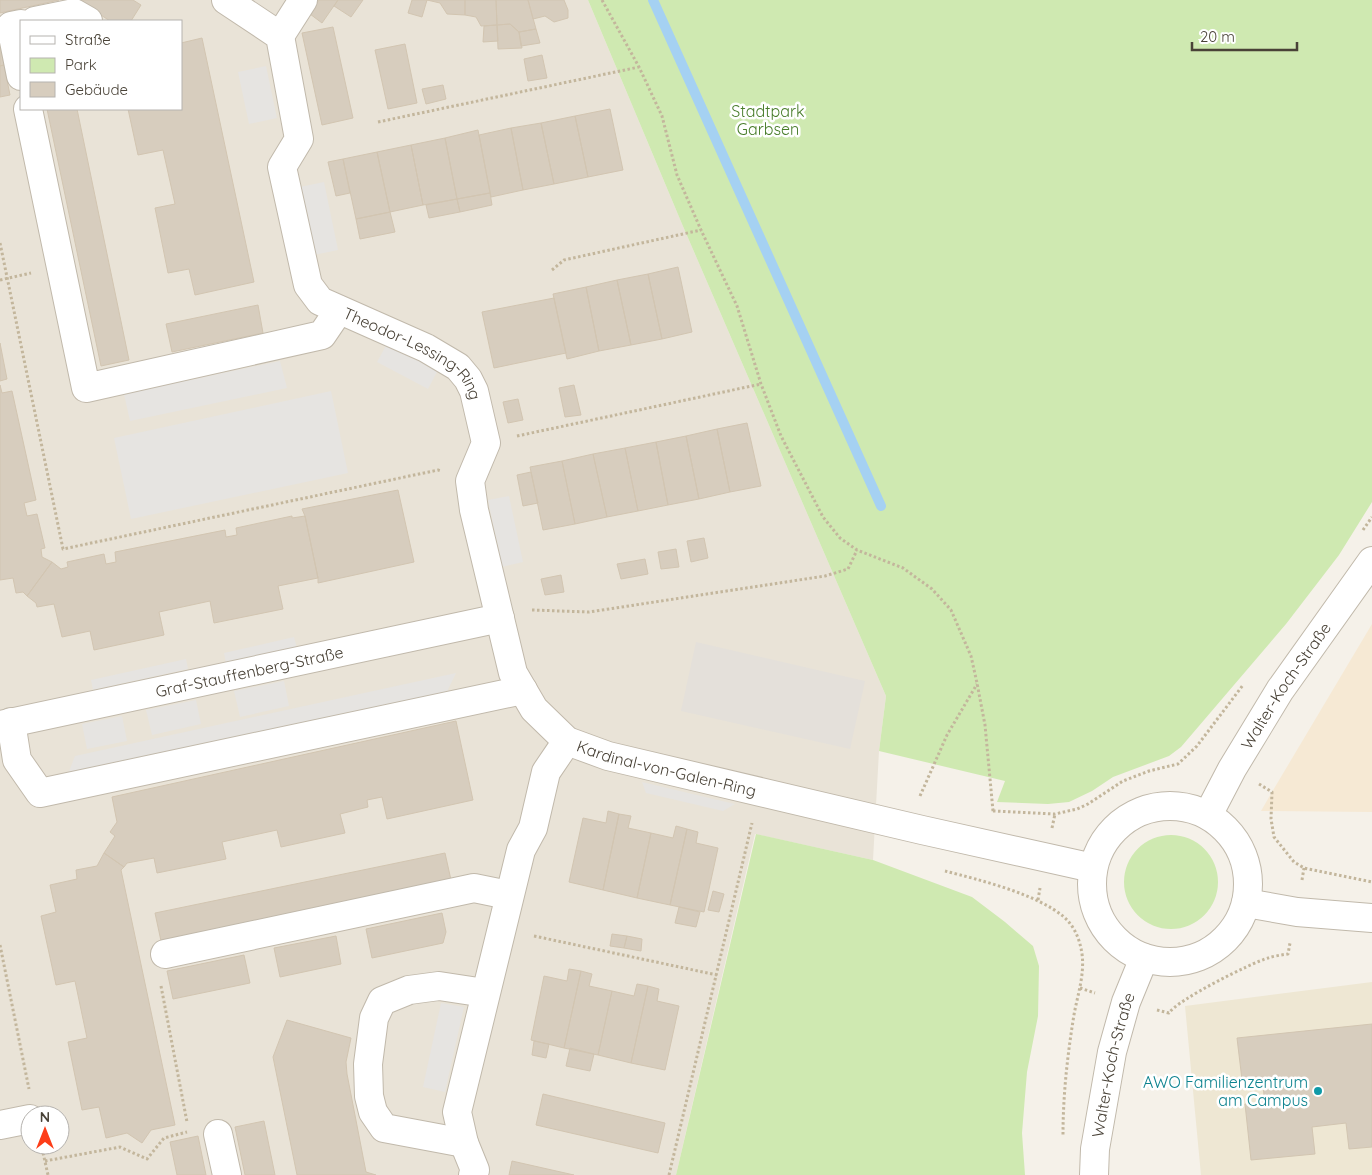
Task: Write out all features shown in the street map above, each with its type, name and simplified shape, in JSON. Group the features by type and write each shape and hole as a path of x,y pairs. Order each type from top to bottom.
{"street":[{"path":"226,0 280,36 303,0"},
{"path":"40,20 74,13 86,20"},
{"path":"20,24 11,26 20,71"},
{"name":"Theodor-Lessing-Ring","path":"280,36 299,139 282,168 308,286 320,301 426,348 458,367 468,379 474,391 486,443"},
{"path":"28,110 86,388 322,335 339,310"},
{"path":"486,443 470,481 474,510 513,673 534,709 567,741"},
{"name":"Walter-Koch-Straße","path":"1208,815 1232,768 1280,690 1372,561"},
{"name":"Graf-Stauffenberg-Straße","path":"5,724 500,618"},
{"path":"5,724 17,760 40,793 523,690"},
{"name":"Kardinal-von-Galen-Ring","path":"473,1175 474,1170 464,1143 457,1112 508,895 521,850 533,828 546,772 567,741 608,756 1093,868"},
{"path":"1161,805 1185,806 1208,815 1229,830 1242,852 1249,877 1246,903 1236,927 1218,946 1195,958 1169,962 1144,958 1127,950 1113,937 1102,922 1094,905 1091,886 1093,868 1102,845 1116,826 1137,812 1161,805"},
{"path":"165,954 474,888 508,895"},
{"path":"1246,903 1297,912 1372,918"},
{"name":"Walter-Koch-Straße","path":"1094,1175 1095,1149 1112,1052 1126,1002 1144,958"},
{"path":"464,1143 384,1128 373,1112 369,1096 368,1064 374,1018 382,1001 409,990 439,986 485,993"},
{"path":"0,1126 20,1114"},
{"path":"218,1134 227,1175"}],"path":[{"path":"602,0 639,67 662,116 677,174 737,306 761,384 781,436 823,517 840,538 857,550 903,568 932,589 951,610 971,656 986,725 993,811"},
{"path":"378,122 639,67"},
{"path":"552,270 564,260 701,230"},
{"path":"0,243 63,549 438,470 470,481"},
{"path":"486,443 761,384"},
{"path":"500,618 533,610 589,612 825,576 848,569 857,550"},
{"path":"533,610 534,619"},
{"path":"983,809 1056,814 1088,804 1123,781 1178,764 1197,746 1248,678"},
{"path":"927,801 919,799 947,735 977,683"},
{"path":"1272,792 1271,819 1274,838 1294,862 1304,868 1372,882"},
{"path":"669,1175 753,819"},
{"path":"1038,900 1066,918 1076,930 1082,954 1082,973 1073,1019 1063,1107 1063,1145"},
{"path":"500,929 717,975"},
{"path":"0,945 29,1105"},
{"path":"45,1161 120,1147 147,1159 164,1138 189,1131 155,957 165,954"},
{"path":"1169,1013 1185,1000 1237,971 1269,957 1288,954"},
{"path":"44,1155 48,1175"}],"shaded area":[{"path":"0,0 588,0 682,224 886,696 879,751 873,860 755,834 676,1175 0,1175"},
{"path":"266,66 277,118 249,124 238,72"},
{"path":"324,182 338,250 314,255 300,187"},
{"path":"388,342 438,370 428,389 377,362"},
{"path":"280,361 287,388 130,421 124,394"},
{"path":"331,391 348,473 131,519 114,438"},
{"path":"509,496 523,562 502,567 488,500"},
{"path":"1372,624 1372,812 1261,811 1272,792"},
{"path":"294,637 297,648 226,663 224,653"},
{"path":"696,642 865,681 850,749 681,711"},
{"path":"186,659 188,669 93,690 91,680"},
{"path":"456,673 443,700 66,779 75,756"},
{"path":"284,681 289,706 240,717 234,691"},
{"path":"196,700 201,724 152,735 146,710"},
{"path":"122,716 127,741 87,749 82,724"},
{"path":"642,782 735,804 723,811 646,793"},
{"path":"1372,982 1372,1175 1201,1175 1185,1006"},
{"path":"441,1003 464,1007 445,1092 423,1087"}],"green space":[{"name":"Stadtpark Garbsen","path":"588,0 1372,0 1372,502 1339,555 1286,624 1181,747 1169,756 1113,777 1092,791 1069,802 1048,804 997,802 1005,781 879,751 886,696 682,224"},
{"path":"756,834 873,860 972,897 1033,946 1039,966 1038,1016 1027,1072 1022,1133 1025,1175 676,1175"},
{"path":"1171,835 1189,839 1204,849 1214,864 1218,882 1214,900 1204,915 1189,925 1171,929 1153,925 1138,915 1128,900 1124,882 1128,864 1138,849 1153,839"}],"building":[{"path":"0,0 59,0 0,13"},
{"path":"78,0 133,0 141,5 132,20 108,20"},
{"path":"319,0 338,0 322,23 310,14"},
{"path":"338,0 363,0 351,17 334,6"},
{"path":"412,0 427,0 422,17 408,13"},
{"path":"427,0 465,0 465,15 447,14 440,3"},
{"path":"465,0 496,0 497,25 481,26 476,17 465,15"},
{"path":"496,0 528,0 536,29 519,32 510,24 497,25"},
{"path":"528,0 564,0 568,10 568,18 554,22 545,16 533,19"},
{"path":"510,24 519,32 522,48 498,49 497,25"},
{"path":"497,25 498,41 483,42 484,26"},
{"path":"333,27 353,118 322,125 302,33"},
{"path":"536,29 540,43 521,46 519,32"},
{"path":"202,38 254,282 195,295 189,269 168,273 155,208 175,204 163,150 138,155 128,110 182,110 182,43"},
{"path":"0,44 4,65 0,66"},
{"path":"405,44 417,103 388,109 375,50"},
{"path":"542,55 547,78 528,81 524,59"},
{"path":"4,65 10,95 0,97 0,66"},
{"path":"443,85 446,99 426,104 422,89"},
{"path":"610,109 623,170 588,177 575,116"},
{"path":"47,110 77,110 129,360 101,366"},
{"path":"575,116 588,177 554,184 541,123"},
{"path":"541,123 554,184 523,190 511,128"},
{"path":"511,128 523,190 491,197 479,135"},
{"path":"478,130 490,193 457,199 445,138"},
{"path":"445,138 457,199 423,205 411,145"},
{"path":"411,145 423,205 390,212 377,152"},
{"path":"377,152 390,212 356,219 343,159"},
{"path":"343,159 350,193 336,196 328,162"},
{"path":"490,193 492,205 460,212 457,199"},
{"path":"457,199 460,212 429,218 426,205"},
{"path":"390,212 395,232 360,239 356,219"},
{"path":"678,267 692,332 662,339 648,274"},
{"path":"648,274 662,339 631,345 617,280"},
{"path":"617,280 631,345 599,351 586,287"},
{"path":"586,287 599,351 567,359 553,294"},
{"path":"554,298 566,353 494,368 482,312"},
{"path":"258,305 263,333 172,352 166,324"},
{"path":"0,343 7,379 0,381"},
{"path":"0,385 2,393 12,391 36,500 24,503 27,516 37,514 45,548 41,549 42,557 52,562 27,596 23,592 16,593 13,578 0,580"},
{"path":"574,385 581,415 565,417 559,388"},
{"path":"518,399 523,420 508,423 503,402"},
{"path":"747,423 761,486 730,492 717,429"},
{"path":"717,429 730,492 699,499 686,436"},
{"path":"686,436 699,499 668,505 656,442"},
{"path":"656,442 668,505 638,511 625,448"},
{"path":"625,448 638,511 607,517 593,454"},
{"path":"593,454 607,517 575,524 562,461"},
{"path":"562,461 575,524 543,530 530,467"},
{"path":"531,472 538,503 523,506 517,475"},
{"path":"398,490 414,562 318,583 302,509"},
{"path":"292,516 292,518 305,516 318,578 278,586 283,609 214,623 210,601 159,612 164,635 94,650 90,631 62,637 54,604 37,607 36,603 27,596 52,562 61,569 68,567 67,562 104,554 106,564 116,562 115,552 225,530 226,537 237,535 236,528"},
{"path":"704,538 708,558 691,562 687,541"},
{"path":"676,549 679,567 661,569 658,552"},
{"path":"645,559 648,574 621,579 617,564"},
{"path":"561,575 564,592 545,595 541,579"},
{"path":"456,721 473,800 387,819 382,797 367,800 368,807 340,814 345,833 281,847 277,830 222,842 226,859 157,873 154,858 127,863 124,867 104,853 115,836 110,832 117,822 112,797"},
{"path":"608,811 619,814 603,890 569,882 583,818 606,823"},
{"path":"619,814 631,816 628,828 651,833 637,898 603,890"},
{"path":"676,826 687,829 670,905 637,898 651,833 673,838"},
{"path":"687,829 698,832 696,843 718,848 704,912 670,905"},
{"path":"104,853 124,867 121,870 175,1125 151,1130 142,1143 127,1133 106,1138 99,1107 82,1110 68,1042 87,1038 75,981 56,985 41,916 56,912 50,885 77,879 76,870 97,866"},
{"path":"445,853 451,880 161,941 155,913"},
{"path":"713,891 724,894 719,912 708,910"},
{"path":"679,907 700,912 696,927 675,923"},
{"path":"442,913 446,932 443,943 372,958 366,929"},
{"path":"612,934 627,936 624,948 610,946"},
{"path":"336,936 341,964 280,977 274,948"},
{"path":"627,936 642,939 641,951 624,948"},
{"path":"244,955 250,983 173,999 167,971"},
{"path":"569,969 581,971 564,1048 531,1040 544,976 567,981"},
{"path":"581,971 592,974 589,986 612,991 598,1055 564,1048"},
{"path":"637,984 648,986 631,1063 598,1055 612,991 634,996"},
{"path":"648,986 659,989 657,1001 679,1006 665,1070 631,1063"},
{"path":"287,1020 351,1038 346,1062 347,1074 366,1172 376,1175 297,1175 273,1057"},
{"name":"AWO Familienzentrum am Campus","path":"1372,1024 1372,1147 1349,1149 1346,1123 1312,1127 1315,1154 1251,1160 1245,1104 1265,1103 1263,1086 1243,1088 1237,1038"},
{"path":"534,1041 549,1044 546,1058 532,1055"},
{"path":"570,1048 594,1054 590,1071 566,1066"},
{"path":"543,1094 665,1123 658,1153 536,1125"},
{"path":"264,1121 275,1175 245,1175 235,1127"},
{"path":"198,1136 206,1175 177,1175 170,1142"},
{"path":"512,1161 574,1175 509,1175"}],"waterway":[{"path":"653,0 881,506"}],"place":[{"name":"AWO Familienzentrum am Campus","path":"1318,1091"}]}
